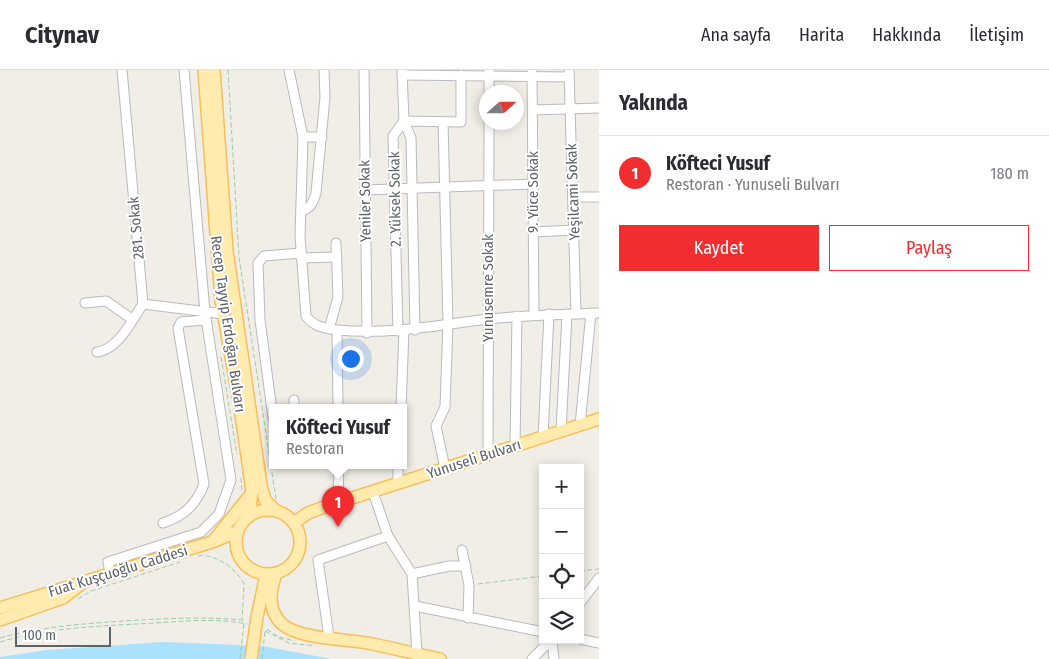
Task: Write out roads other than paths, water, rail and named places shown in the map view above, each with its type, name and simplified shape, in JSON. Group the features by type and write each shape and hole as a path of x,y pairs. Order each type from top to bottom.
{"main road":[{"name":"Recep Tayyip Erdoğan Bulvarı","path":"204,70 215,236 224,314 252,492 250,508 246,517"},
{"name":"Recep Tayyip Erdoğan Bulvarı","path":"214,70 225,225 233,297 254,424 261,485 265,500 276,507"},
{"name":"Yunuseli Bulvarı","path":"294,523 308,513 599,419"},
{"path":"212,542 252,492"},
{"path":"276,507 294,523 300,538 299,552 288,568 271,574 250,570 241,561 236,548 236,532 246,517 259,510 276,507"},
{"name":"Fuat Kuşçuoğlu Caddesi","path":"0,608 110,572 212,542 236,532"},
{"path":"251,659 256,618 271,574"},
{"path":"271,574 271,602 274,613 282,624 296,632 440,659"},
{"path":"0,620 63,598 87,580"}],"street":[{"name":"281. Sokak","path":"122,70 143,304"},
{"path":"110,572 108,562 191,537 201,532 211,524 224,503 231,480 206,316 184,70"},
{"path":"289,70 302,138 301,256 306,316 310,323 333,329 367,333 415,330 448,324 534,314 595,313 580,425"},
{"path":"301,211 307,209 312,204 316,194 322,137 324,70"},
{"name":"Yeniler Sokak","path":"364,70 367,333"},
{"path":"402,72 461,75 569,73"},
{"name":"2. Yüksek Sokak","path":"401,404 401,331 393,136 404,122 402,72"},
{"name":"9. Yüce Sokak","path":"532,73 534,314"},
{"name":"Yeşilcami Sokak","path":"562,431 572,314 574,230 569,73"},
{"path":"415,330 411,138 404,122 461,122 461,75"},
{"path":"533,110 599,108"},
{"path":"443,122 448,324 445,407 436,426 445,468"},
{"name":"Yunusemre Sokak","path":"488,454 489,130"},
{"path":"302,138 322,137"},
{"path":"364,190 533,184"},
{"path":"573,197 599,197"},
{"path":"533,232 574,230"},
{"path":"336,243 338,297 333,329 338,404"},
{"path":"271,404 260,320 258,263 264,256 337,257"},
{"path":"85,303 106,301 132,319"},
{"path":"97,352 107,349 115,343 143,304 206,316"},
{"path":"163,523 177,518 187,510 196,501 204,484 178,328 181,322 224,314"},
{"path":"543,437 549,314"},
{"path":"515,446 517,316"},
{"path":"338,469 339,503"},
{"path":"398,469 398,483"},
{"path":"373,492 388,536 412,574 417,654"},
{"path":"329,637 318,560 388,536"},
{"path":"462,550 469,585 468,618"},
{"path":"412,574 449,566 466,566"},
{"path":"583,599 598,579"},
{"path":"415,606 539,631"},
{"path":"584,640 599,643"},
{"path":"532,659 547,644"},
{"path":"552,644 554,659"}],"water":[{"path":"163,642 262,646 332,659 0,659 0,657 47,650"}],"place":[{"name":"Köfteci Yusuf","path":"338,527"}]}
